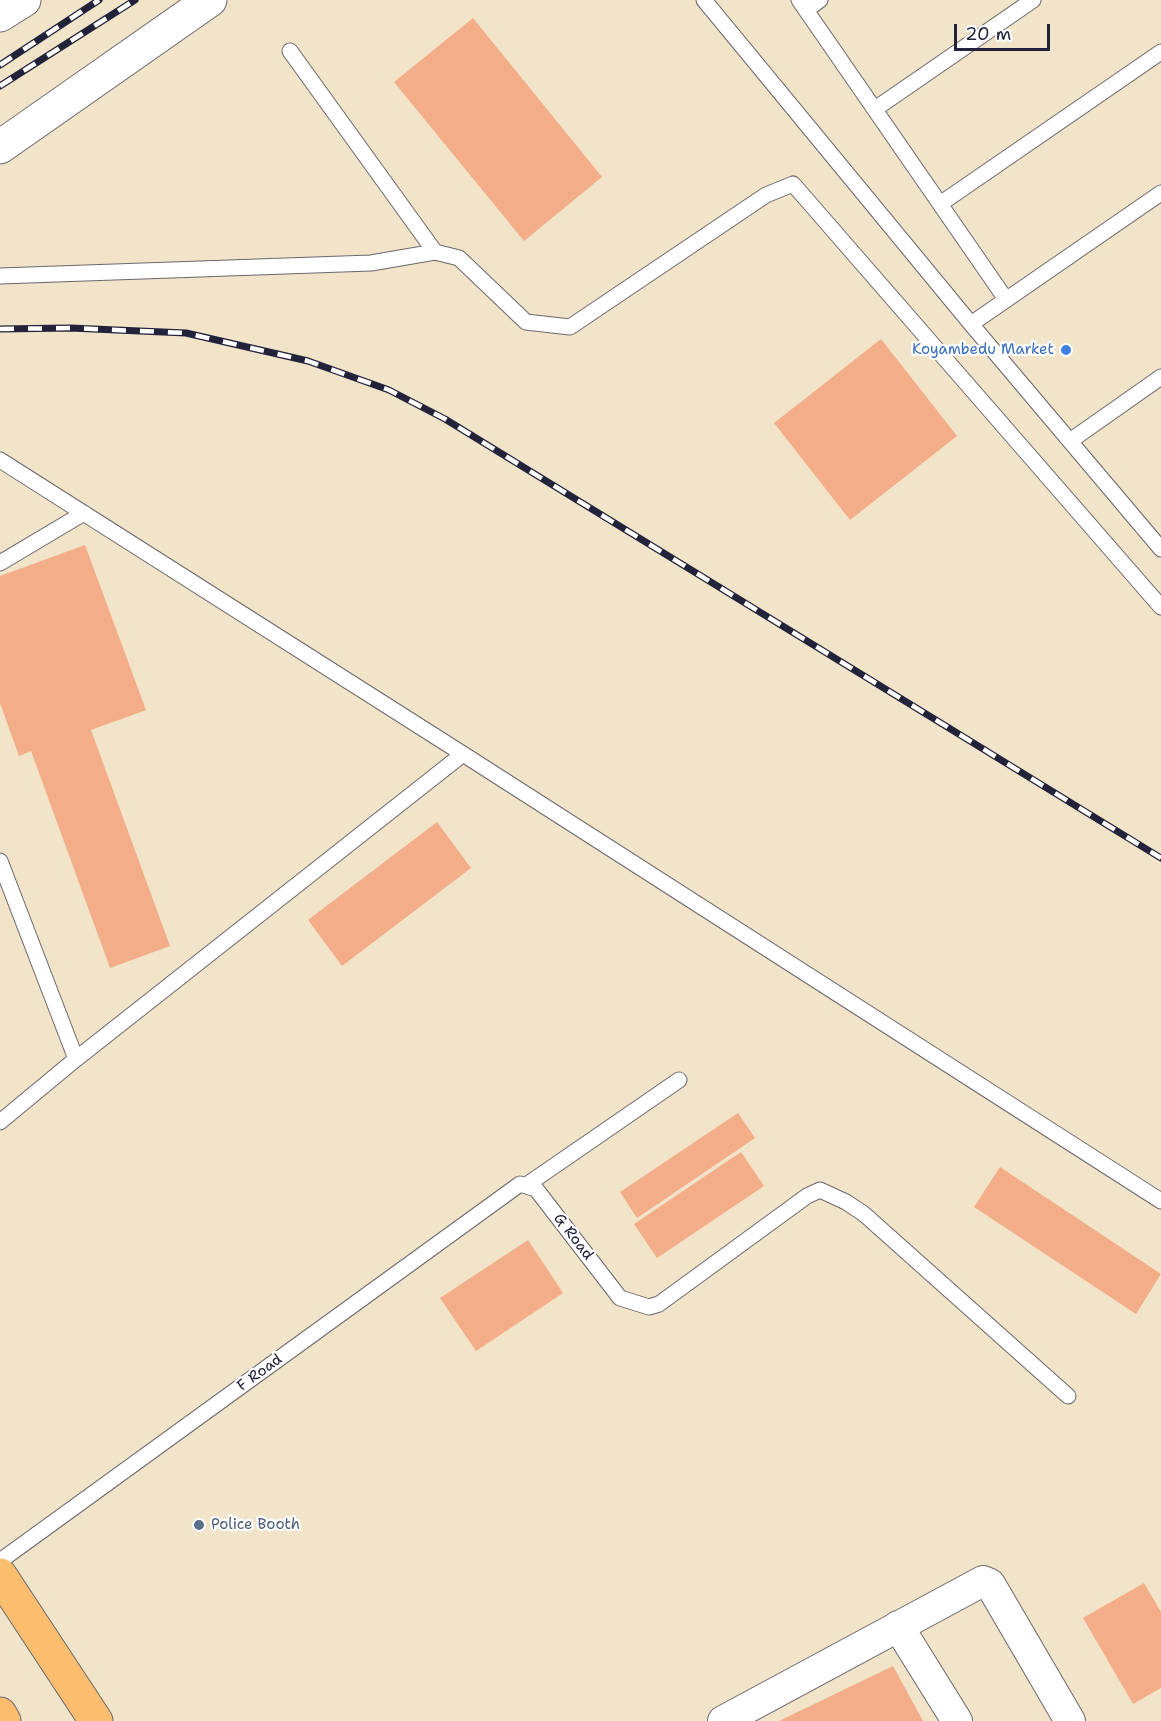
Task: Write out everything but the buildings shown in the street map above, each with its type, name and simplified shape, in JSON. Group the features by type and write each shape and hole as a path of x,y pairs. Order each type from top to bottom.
{"main road":[{"path":"0,1575 96,1721"},
{"path":"0,1714 4,1721"}],"street":[{"path":"0,15 24,0"},
{"path":"0,147 210,0"},
{"path":"723,1721 986,1581 1070,1721"},
{"path":"898,1626 957,1721"}],"lane":[{"path":"704,0 971,324 1161,549"},
{"path":"820,0 803,5 1005,298"},
{"path":"875,109 1033,0"},
{"path":"290,51 435,252"},
{"path":"940,204 1161,52"},
{"path":"0,276 371,263 435,252 459,258 526,322 570,327 766,195 794,184 1161,607"},
{"path":"971,324 1005,298 1161,194"},
{"path":"1070,441 1161,377"},
{"path":"0,460 1161,1201"},
{"path":"0,563 84,513"},
{"path":"0,1122 75,1059 463,754"},
{"path":"0,861 75,1059"},
{"name":"F Road","path":"0,1562 524,1184 679,1080"},
{"name":"G Road","path":"524,1184 536,1189 620,1298 649,1307 659,1304 820,1190 846,1202 864,1214 1068,1396"}],"railway":[{"path":"0,65 99,0"},
{"path":"0,86 135,0"},
{"path":"0,329 70,328 186,333 308,361 389,390 445,419 1161,858"}],"place":[{"name":"Koyambedu Market","path":"1066,350"},
{"name":"Police Booth","path":"199,1525"}]}
